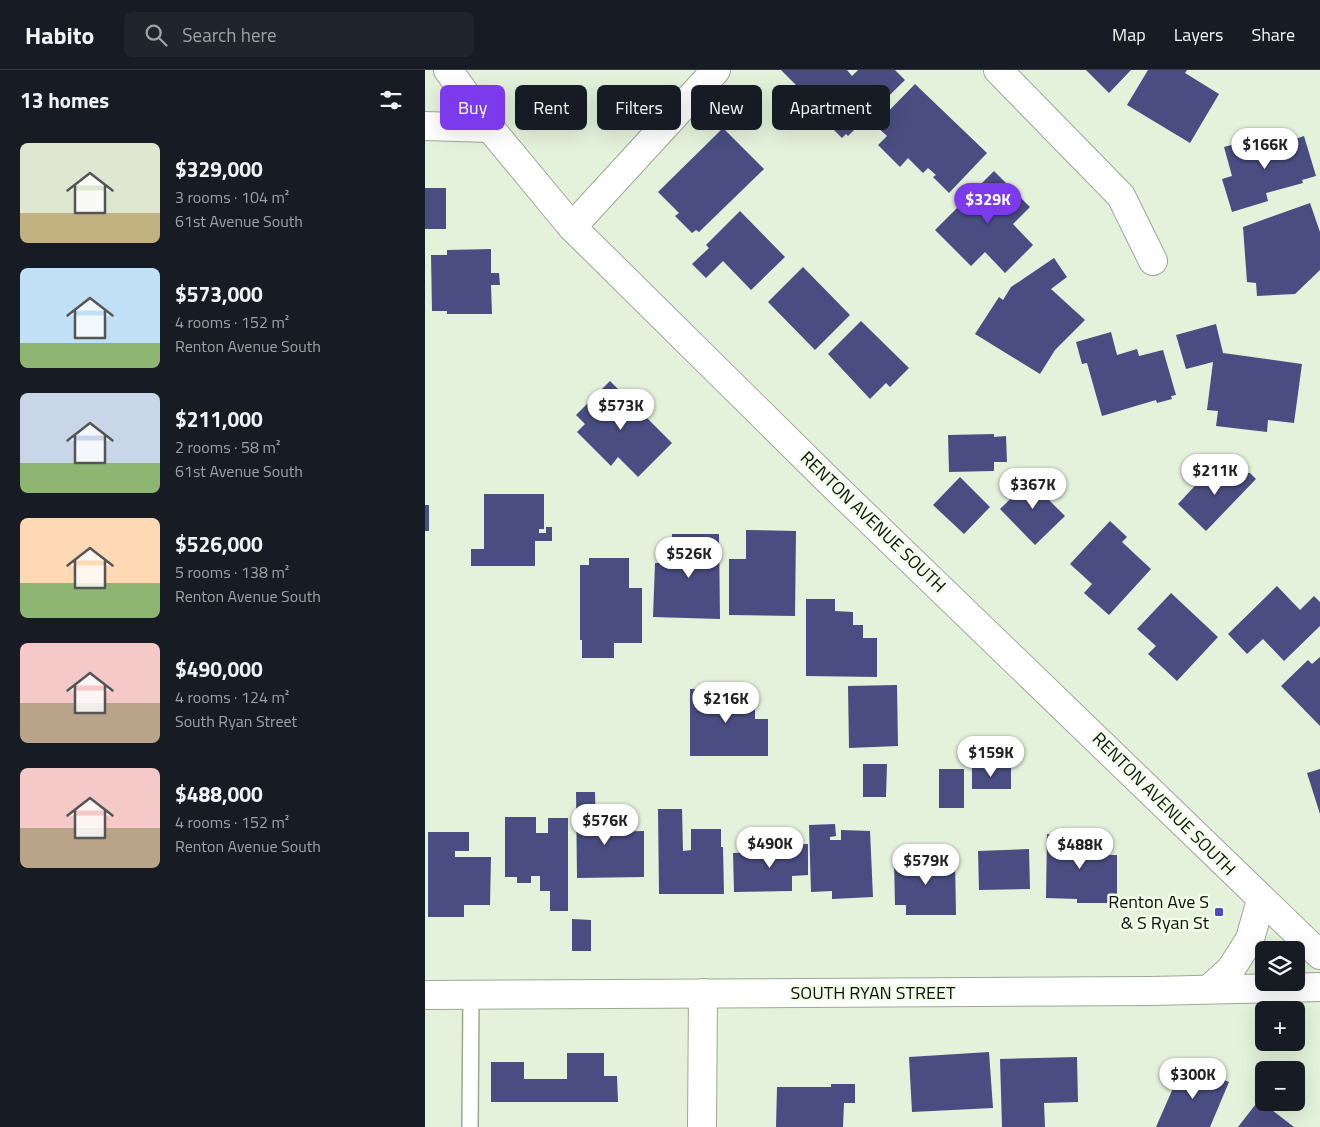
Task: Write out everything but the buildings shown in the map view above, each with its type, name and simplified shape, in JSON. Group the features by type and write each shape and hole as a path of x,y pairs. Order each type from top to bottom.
{"street":[{"name":"RENTON AVENUE SOUTH","path":"448,70 459,85"},
{"path":"572,227 716,70"},
{"path":"998,70 1121,196 1153,262"},
{"path":"425,126 440,126"},
{"name":"RENTON AVENUE SOUTH","path":"492,130 572,227 830,482 1058,700 1261,900 1320,954"},
{"path":"1209,990 1231,969 1251,939 1261,900"},
{"name":"SOUTH RYAN STREET","path":"425,995 1209,990 1320,987"},
{"path":"702,1127 703,994"}],"lane":[{"path":"470,1127 471,995"}],"place":[{"name":"Renton Ave S & S Ryan St","path":"1219,912"}]}
